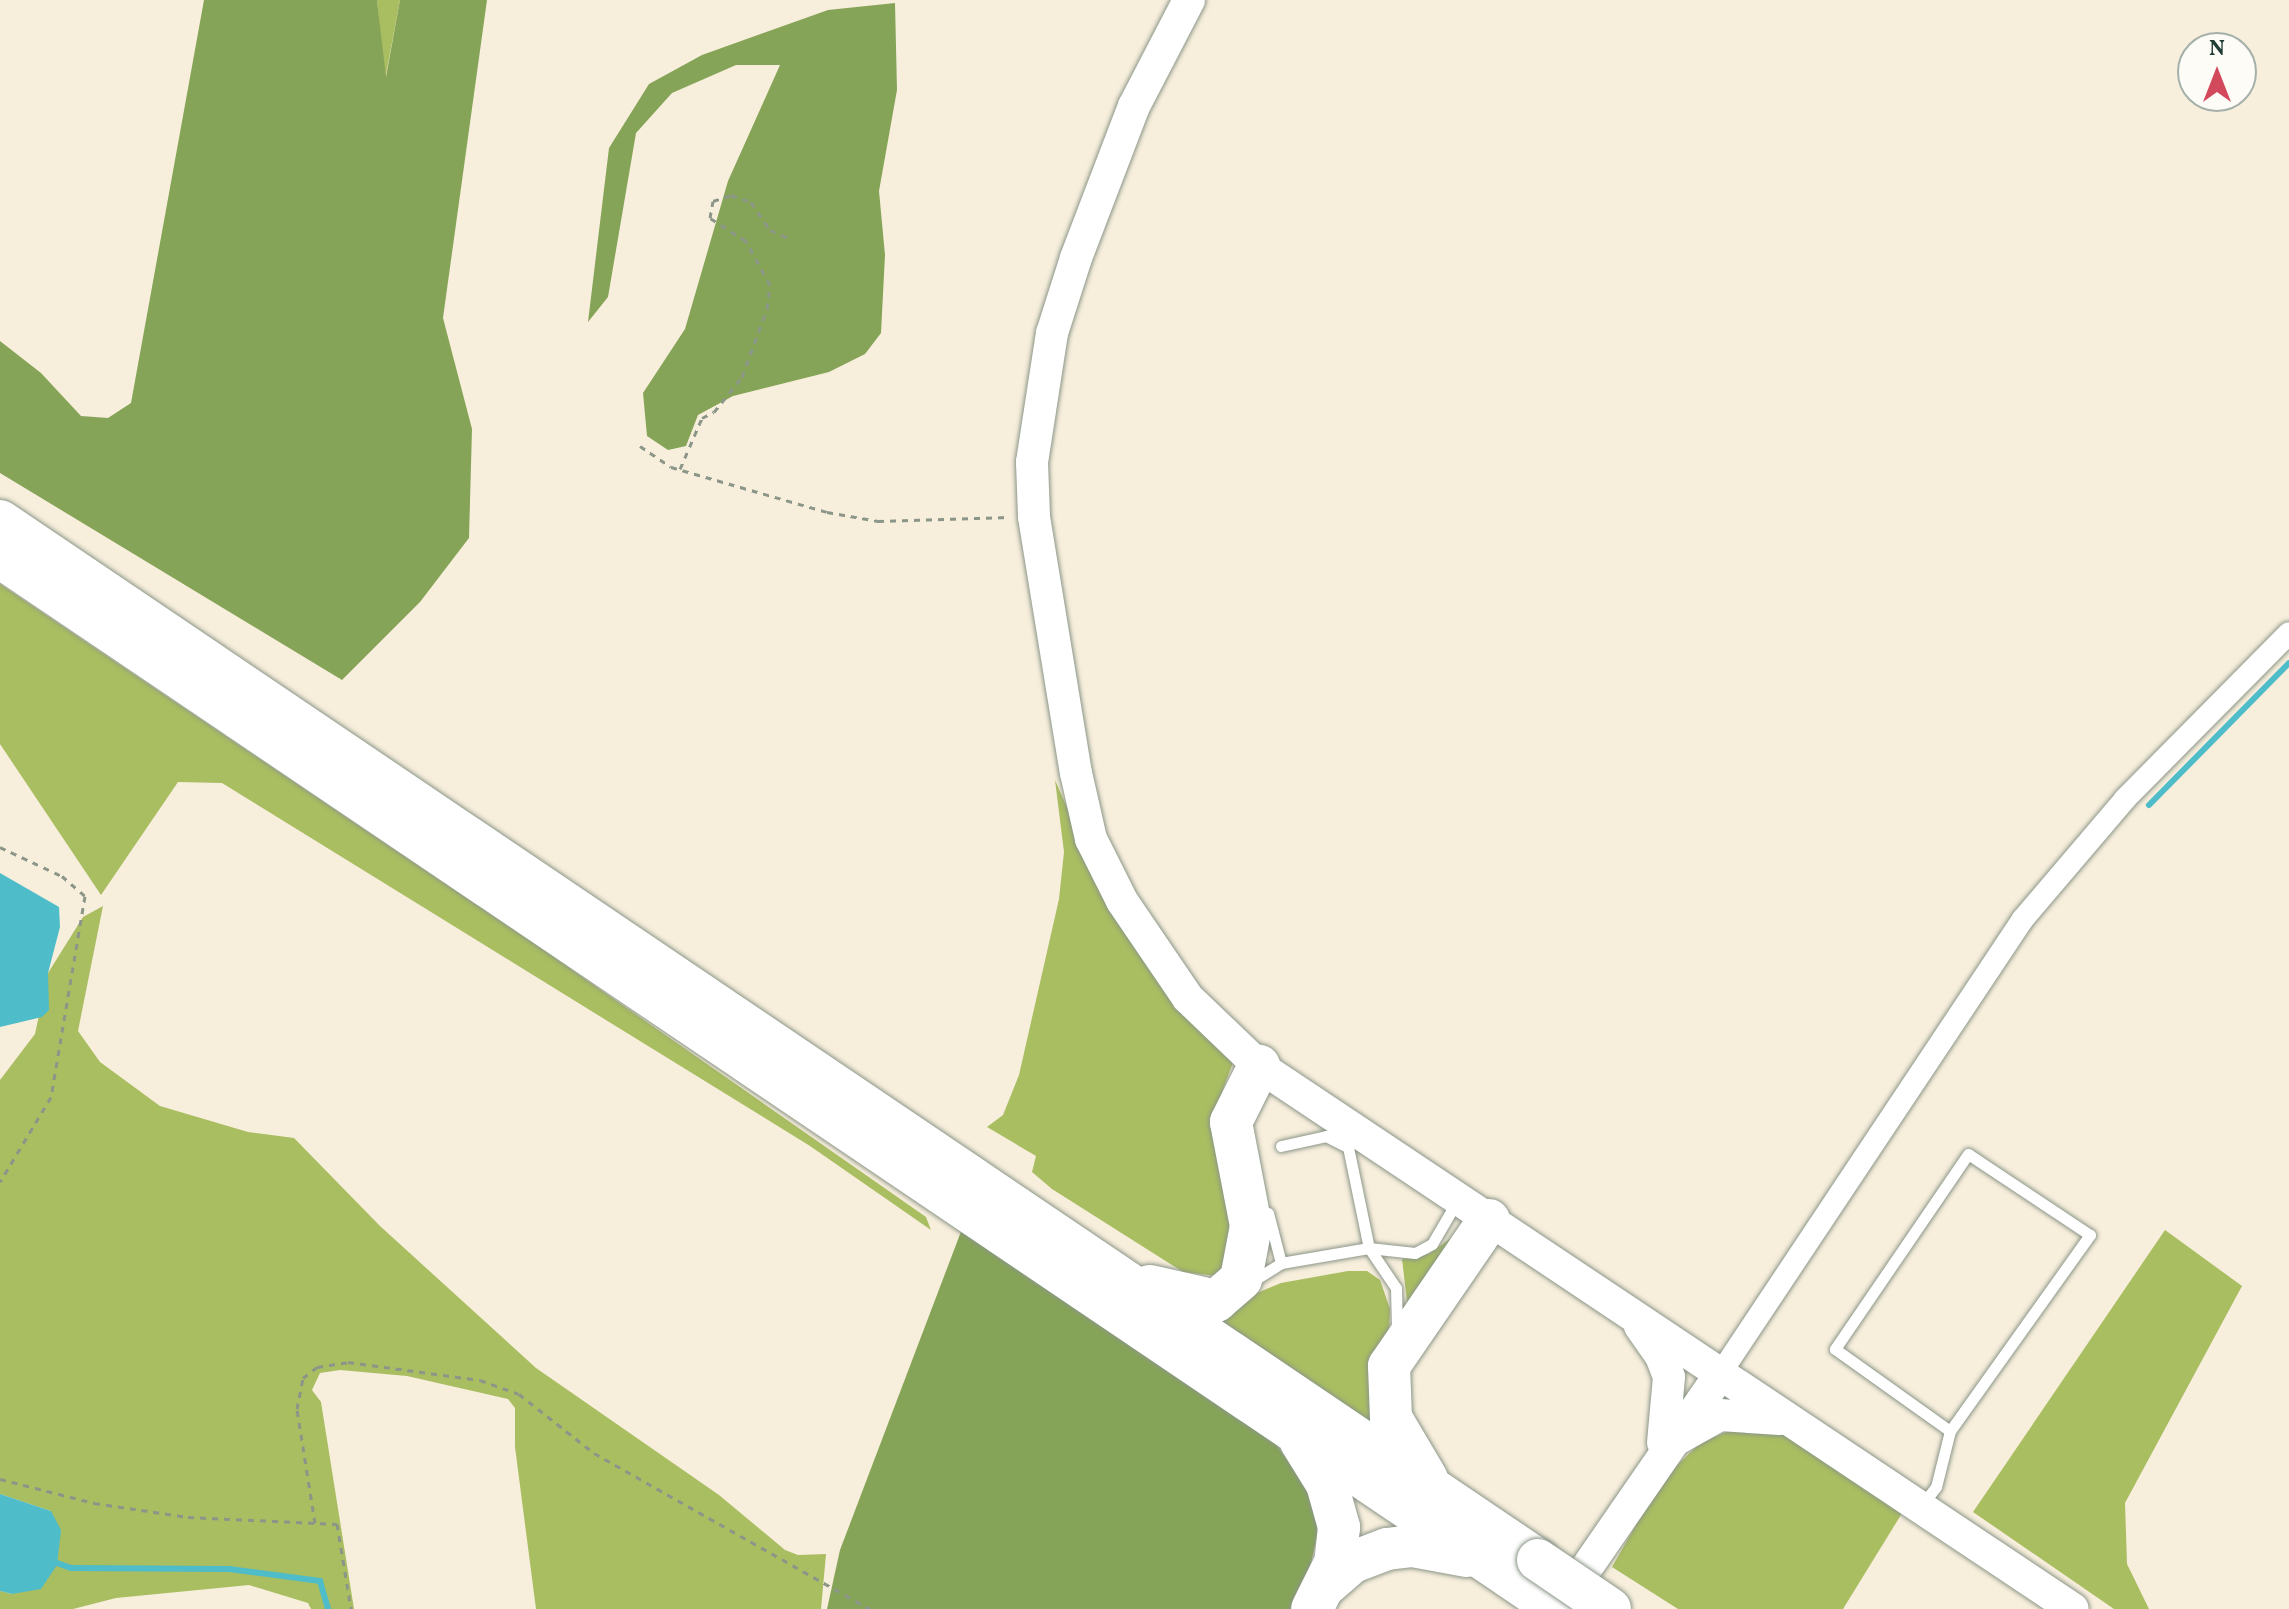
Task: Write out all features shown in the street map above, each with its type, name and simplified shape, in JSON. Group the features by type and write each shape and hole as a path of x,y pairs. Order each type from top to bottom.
{"highway":[{"path":"0,521 1434,1491 1544,1591"},
{"path":"0,557 1482,1559 1544,1591 1610,1609"},
{"path":"1118,1277 1197,1300 1216,1301 1233,1291 1246,1267 1251,1226 1232,1135 1250,1081"},
{"path":"1434,1491 1391,1418 1386,1382 1396,1350 1473,1209"},
{"path":"1293,1431 1327,1484 1337,1510 1339,1545 1319,1598"},
{"path":"1319,1598 1353,1562 1387,1549 1413,1546 1482,1559"}],"street":[{"path":"1189,0 1134,106 1052,333 1033,449 1034,517 1091,839 1122,901 1188,998 1250,1081 1473,1209 2073,1609"},
{"path":"1544,1591 1661,1452 1720,1374 2023,919 2125,799 2289,633"},
{"path":"1627,1312 1661,1356 1669,1377 1669,1424 1661,1452"},
{"path":"1661,1452 1700,1423 1720,1415 1767,1416 1794,1424"}],"lane":[{"path":"1250,1081 1256,1171"},
{"path":"1281,1146 1326,1136 1348,1147 1369,1248 1396,1288 1396,1350"},
{"path":"1921,1506 1936,1487 1950,1431 2090,1235 1968,1154 1835,1349 1950,1431"},
{"path":"1264,1201 1281,1263"},
{"path":"1233,1291 1281,1263 1369,1248 1400,1255 1432,1244 1473,1209"}],"path":[{"path":"680,469 702,418 714,412 742,377 770,285 746,241 710,218 713,201 731,195 751,202 770,230 790,239"},
{"path":"640,446 680,469 754,493 878,521 1034,517"},
{"path":"0,847 62,876 85,896 51,1097 0,1182"},
{"path":"315,1523 297,1409 303,1378 317,1367 348,1362 480,1380 519,1394 594,1453 870,1609"},
{"path":"0,1479 94,1503 188,1517 337,1524 351,1609"}],"green space":[{"path":"204,0 377,0 386,77 400,0 487,0 443,318 472,429 469,538 420,602 342,680 0,473 0,341 41,373 81,416 108,418 131,403"},
{"path":"377,0 400,0 385,80"},
{"path":"895,3 897,90 879,191 885,255 881,333 865,354 829,372 733,396 698,415 686,446 668,450 647,436 643,393 685,329 728,181 780,65 736,65 672,93 636,133 608,297 588,322 609,148 649,84 702,55 828,10"},
{"path":"0,584 548,953 926,1217 931,1230 810,1146 222,783 178,782 101,895 0,744"},
{"path":"1055,780 1091,862 1235,1057 1218,1103 1241,1241 1217,1276 1183,1272 1052,1189 1032,1172 1036,1156 987,1127 1003,1115 1019,1075 1059,899 1064,852"},
{"path":"103,906 78,1031 100,1062 160,1106 248,1132 294,1138 380,1226 536,1368 719,1495 785,1550 798,1555 826,1554 821,1609 536,1609 515,1447 515,1408 508,1399 407,1376 340,1370 320,1373 312,1390 321,1402 354,1609 311,1609 308,1603 249,1585 116,1598 73,1609 0,1609 0,1591 12,1594 51,1511 0,1494 0,1080 35,1034 48,973 83,917"},
{"path":"1470,1224 1408,1310 1402,1259 1429,1254"},
{"path":"962,1229 1271,1437 1323,1509 1301,1609 827,1609 840,1550"},
{"path":"2165,1230 2242,1286 2125,1503 2127,1564 2149,1609 2114,1609 1973,1512"},
{"path":"1348,1271 1367,1271 1380,1280 1390,1309 1385,1435 1208,1313 1281,1283"},
{"path":"1729,1431 1775,1431 1803,1441 1904,1510 1843,1609 1678,1609 1612,1567 1661,1481 1700,1443"}],"water":[{"path":"0,873 59,907 60,927 48,973 49,1010 42,1017 0,1027"},
{"path":"0,1494 51,1511 61,1530 57,1565 41,1589 12,1594 0,1591"}],"waterway":[{"path":"2149,805 2289,663"},
{"path":"51,1561 71,1568 229,1569 320,1581 328,1609"}]}
